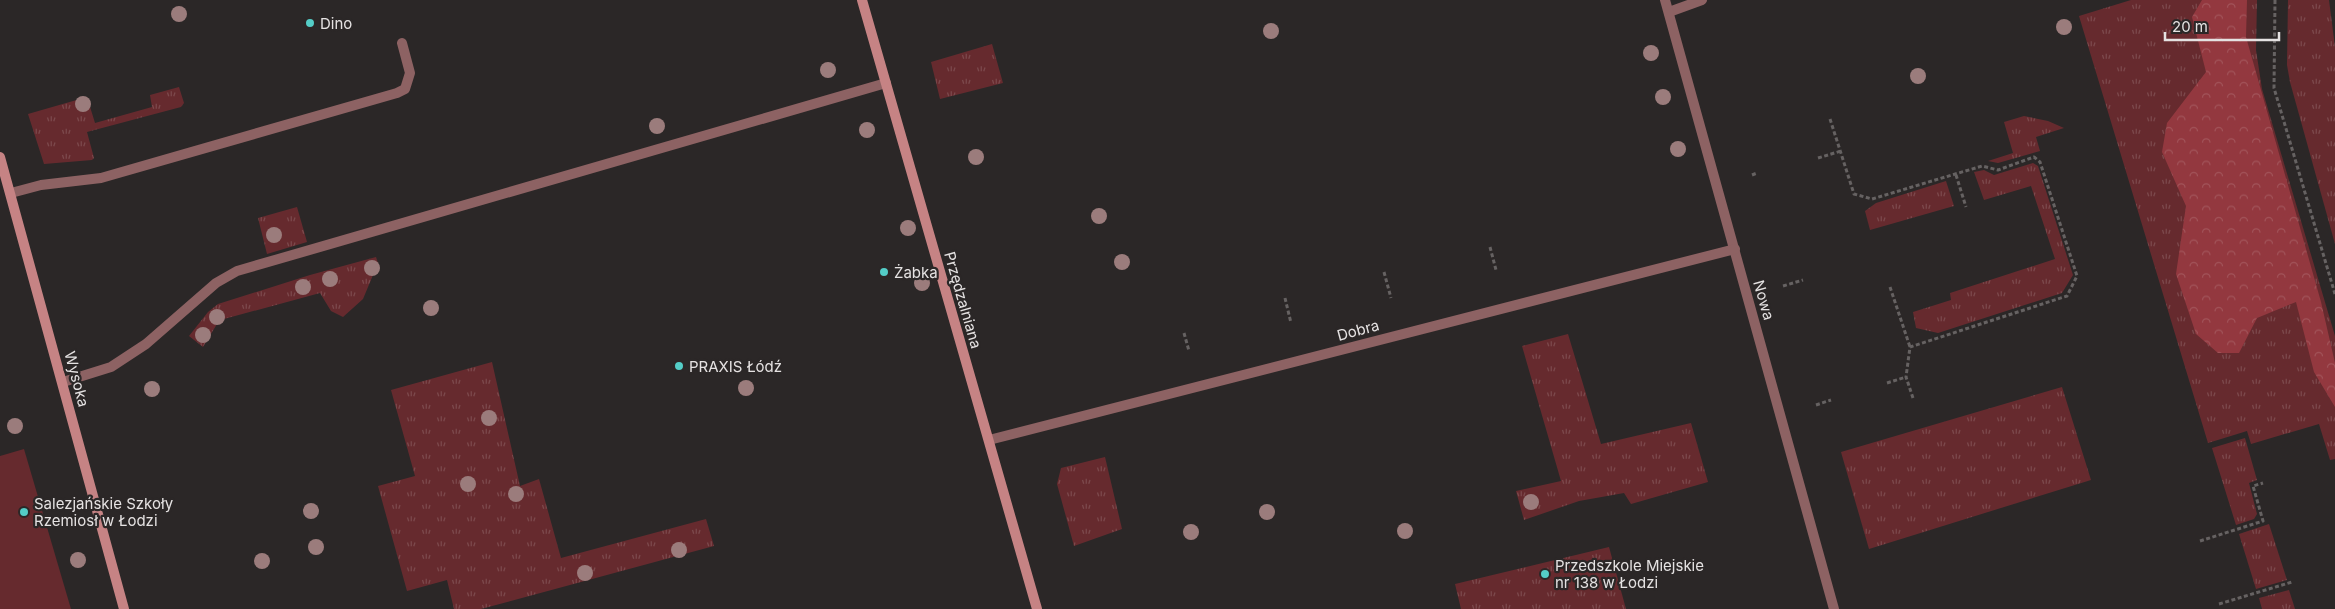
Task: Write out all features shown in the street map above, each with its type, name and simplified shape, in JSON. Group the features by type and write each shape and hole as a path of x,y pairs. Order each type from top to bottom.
{"street":[{"name":"Przędzalniana","path":"862,0 1037,609"},
{"name":"Nowa","path":"1665,0 1834,609"},
{"path":"1669,12 1702,0"},
{"path":"11,194 41,185 101,178 397,93 405,89 410,73 402,43"},
{"path":"63,382 111,367 146,344 216,283 237,271 886,83"},
{"name":"Wysoka","path":"0,157 124,609"},
{"name":"Dobra","path":"989,440 1735,249"}],"path":[{"path":"2275,0 2274,88 2335,294"},
{"path":"1830,119 1854,194 1872,199 1985,166 1998,170 2034,157 2040,162 2077,276 2067,296 1910,347"},
{"path":"1818,158 1840,150"},
{"path":"1752,175 1756,173"},
{"path":"1956,175 1966,207"},
{"path":"1490,247 1496,270"},
{"path":"1384,272 1391,298"},
{"path":"1783,286 1803,280"},
{"path":"1890,287 1910,347 1906,377 1913,398"},
{"path":"1285,298 1291,323"},
{"path":"1184,333 1189,350"},
{"path":"1887,383 1906,377"},
{"path":"1816,405 1831,400"},
{"path":"2200,541 2263,522 2253,486 2263,483"},
{"path":"2219,604 2292,582"}],"green space":[{"path":"2131,0 2257,0 2256,50 2262,89 2335,336 2335,459 2330,460 2319,424 2251,444 2247,431 2208,443 2079,16"},
{"path":"2202,0 2247,0 2246,37 2321,302 2335,363 2335,407 2314,372 2296,302 2257,318 2239,353 2218,353 2196,334 2176,274 2186,206 2162,152 2167,123 2206,72 2192,17"},
{"path":"2288,0 2329,0 2335,47 2335,244 2290,82 2287,65"},
{"path":"992,44 1003,83 940,99 931,62"},
{"path":"179,87 184,103 181,107 87,132 94,158 92,160 44,164 28,114 87,97 95,123 152,107 150,95"},
{"path":"2024,116 2048,121 2064,128 2036,137 2040,151 1998,163 1988,161 2013,153 2004,122"},
{"path":"2033,163 2038,166 2073,275 2062,293 1938,333 1916,328 1913,312 1951,300 1950,293 2055,259 2031,186 1984,200 1974,172 1984,170 1994,175"},
{"path":"1946,181 1954,206 1870,230 1865,211 1876,203"},
{"path":"297,207 307,242 267,254 258,218"},
{"path":"376,257 378,263 363,299 343,317 331,311 320,293 224,319 217,324 203,347 189,336 208,312 218,304 310,275"},
{"path":"1568,334 1601,444 1691,423 1708,482 1631,504 1624,493 1579,501 1524,520 1516,491 1561,481 1522,346"},
{"path":"492,362 520,486 539,479 561,558 706,519 714,546 481,609 454,609 447,580 407,591 378,486 415,476 391,390"},
{"path":"2062,387 2091,480 1869,549 1841,452"},
{"path":"2245,438 2257,480 2249,483 2257,514 2254,519 2236,525 2212,448"},
{"name":"Salezjańskie Szkoły Rzemiosł w Łodzi","path":"24,449 71,609 0,609 0,456"},
{"path":"1105,457 1122,529 1074,546 1057,484 1061,468"},
{"path":"2269,524 2287,580 2256,589 2239,534"},
{"name":"Przedszkole Miejskie nr 138 w Łodzi","path":"1609,547 1626,609 1461,609 1455,584"},
{"path":"2289,590 2295,609 2262,609 2259,598"}],"place":[{"name":"Dino","path":"310,23"},
{"name":"Żabka","path":"884,272"},
{"name":"PRAXIS Łódź","path":"679,366"},
{"name":"Salezjańskie Szkoły Rzemiosł w Łodzi","path":"24,512"},
{"name":"Przedszkole Miejskie nr 138 w Łodzi","path":"1545,574"}]}
